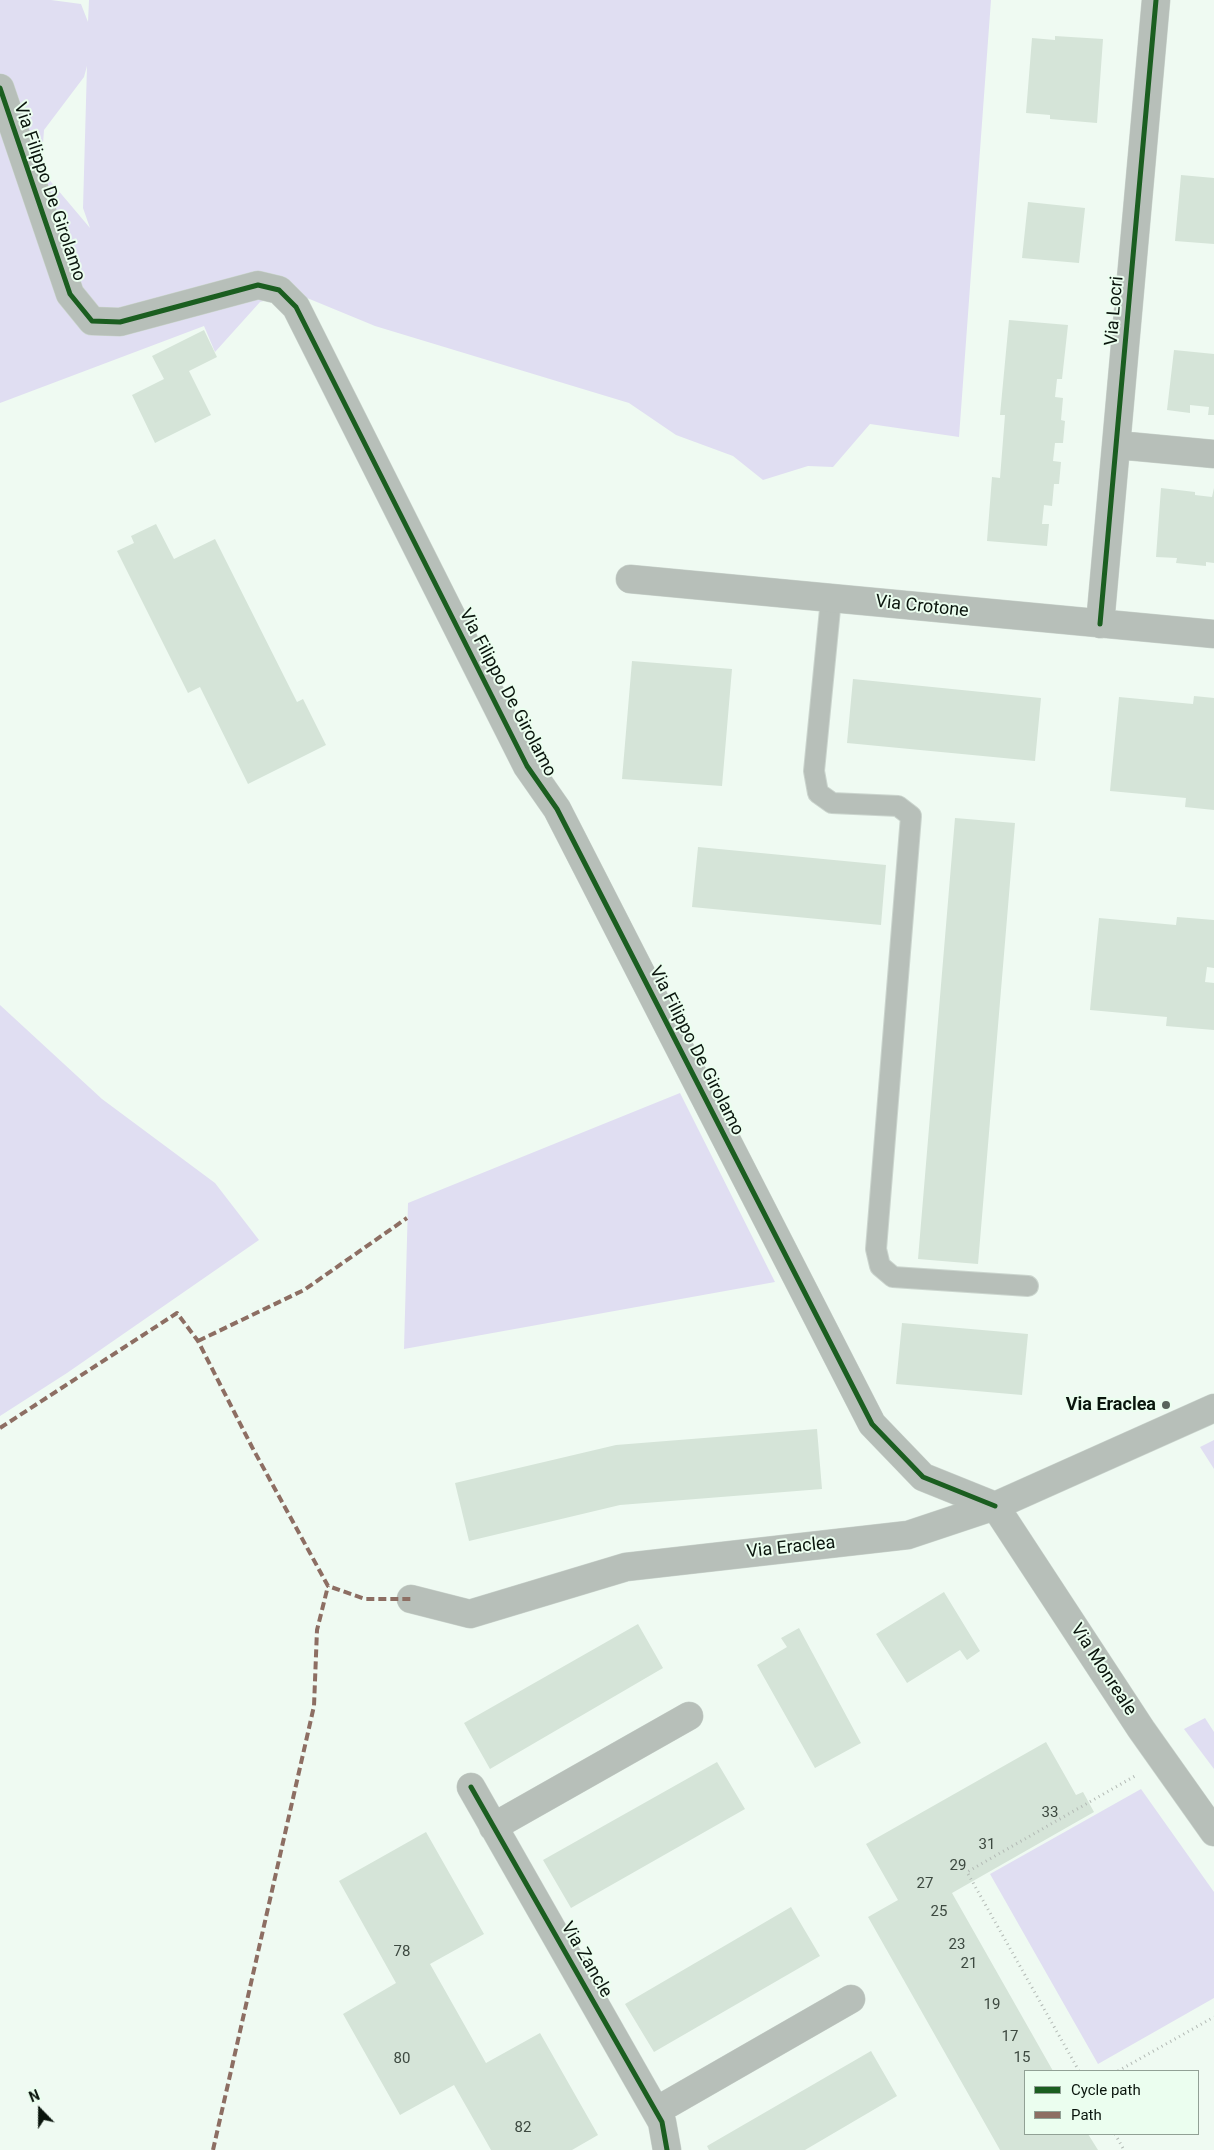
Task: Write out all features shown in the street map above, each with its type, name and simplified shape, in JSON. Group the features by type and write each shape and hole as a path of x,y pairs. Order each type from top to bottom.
{"street":[{"name":"Via Locri","path":"1100,624 1156,0"},
{"name":"Via Filippo De Girolamo","path":"0,88 70,294 92,321 120,322 258,286 279,290 296,307 526,766 557,809 872,1424 924,1477 995,1506"},
{"path":"1117,445 1214,454"},
{"name":"Via Crotone","path":"630,579 1214,634"},
{"name":"Via Eraclea","path":"411,1599 470,1614 626,1567 908,1535 995,1506 1214,1408"},
{"name":"Via Monreale","path":"995,1506 1141,1729 1214,1832"},
{"path":"494,1827 690,1716"},
{"name":"Via Zancle","path":"471,1787 662,2122 667,2150"},
{"path":"656,2112 851,1999"}],"lane":[{"path":"831,599 814,771 818,793 832,804 898,806 911,816 876,1249 880,1266 893,1277 1028,1286"}],"path":[{"path":"1078,2070 967,1872 1135,1776"},
{"path":"1120,2070 1214,2017"},
{"path":"1116,2135 1124,2150"}],"shaded area":[{"path":"0,0 51,0 81,4 88,22 89,0 991,0 959,437 870,424 833,467 808,466 763,480 733,456 676,435 629,403 375,326 295,293 260,302 215,352 204,326 0,403","holes":["87,66 83,208 90,228 41,170 44,130 84,77"]},
{"path":"0,1005 102,1099 215,1183 259,1240 67,1373 0,1416"},
{"path":"680,1093 775,1282 404,1349 408,1203"},
{"path":"1214,1440 1214,1469 1200,1447"},
{"path":"1205,1718 1214,1732 1214,1769 1184,1729"},
{"path":"1141,1789 1214,1892 1214,1998 1098,2064 990,1874"}],"building":[{"path":"1055,36 1103,39 1097,123 1050,119 1050,115 1026,113 1032,38 1055,40"},
{"path":"1181,175 1214,178 1214,244 1175,241"},
{"path":"1028,202 1085,208 1079,263 1022,258"},
{"path":"1009,320 1068,325 1062,379 1057,379 1055,397 1063,398 1061,420 1065,421 1063,443 1055,443 1053,461 1061,462 1059,484 1054,484 1052,506 1044,505 1042,524 1049,524 1047,546 987,541 992,477 1000,478 1005,415 1000,415"},
{"path":"204,330 217,357 189,371 211,415 155,443 132,395 164,379 152,356"},
{"path":"1174,350 1214,354 1214,415 1208,415 1209,407 1190,405 1190,413 1167,410"},
{"path":"1161,488 1195,492 1195,495 1212,497 1214,488 1214,563 1206,562 1206,566 1176,563 1177,558 1156,557"},
{"path":"156,524 174,559 215,539 297,702 303,699 326,745 248,784 200,687 188,693 117,551 134,543 131,536"},
{"path":"632,661 732,669 722,786 622,779"},
{"path":"853,679 1041,698 1035,761 847,743"},
{"path":"1194,696 1214,698 1214,810 1185,807 1186,798 1110,791 1119,697 1193,704"},
{"path":"955,818 1015,823 978,1264 918,1259"},
{"path":"698,847 886,865 881,925 692,907"},
{"path":"1177,917 1214,920 1214,968 1207,967 1205,982 1214,983 1214,1030 1166,1026 1167,1017 1090,1010 1099,918 1176,925"},
{"path":"902,1323 1028,1334 1022,1395 896,1384"},
{"path":"817,1429 822,1489 620,1505 469,1541 455,1483 616,1445"},
{"path":"944,1592 980,1651 967,1660 960,1650 907,1683 876,1634"},
{"path":"638,1624 663,1668 490,1769 464,1723"},
{"path":"799,1628 861,1743 815,1768 757,1665 787,1647 781,1638"},
{"path":"1046,1742 1076,1795 1083,1792 1094,1812 952,1893 1052,2070 1024,2070 1024,2135 1089,2135 1098,2150 1000,2150 868,1917 898,1900 866,1844"},
{"path":"717,1762 745,1809 571,1908 543,1860"},
{"path":"426,1832 484,1934 430,1964 486,2063 540,2033 598,2135 572,2150 491,2150 454,2085 400,2115 343,2014 396,1983 339,1881"},
{"path":"791,1907 820,1956 654,2052 625,2004"},
{"path":"871,2051 897,2096 805,2150 709,2150 707,2146"}],"marked path":[{"path":"198,1341 304,1290 407,1218"},
{"path":"0,1428 177,1313 198,1341 252,1447 328,1586 365,1599 411,1599"},
{"path":"213,2150 314,1706 317,1630 328,1586"}],"cycle path":[{"path":"1100,624 1156,0"},
{"path":"0,88 70,294 92,321 120,322 258,285 279,290 296,307 527,766 557,809 872,1424 923,1477 995,1506"},
{"path":"471,1787 662,2122 667,2150"}],"place":[{"name":"Via Eraclea","path":"1166,1405"}]}
